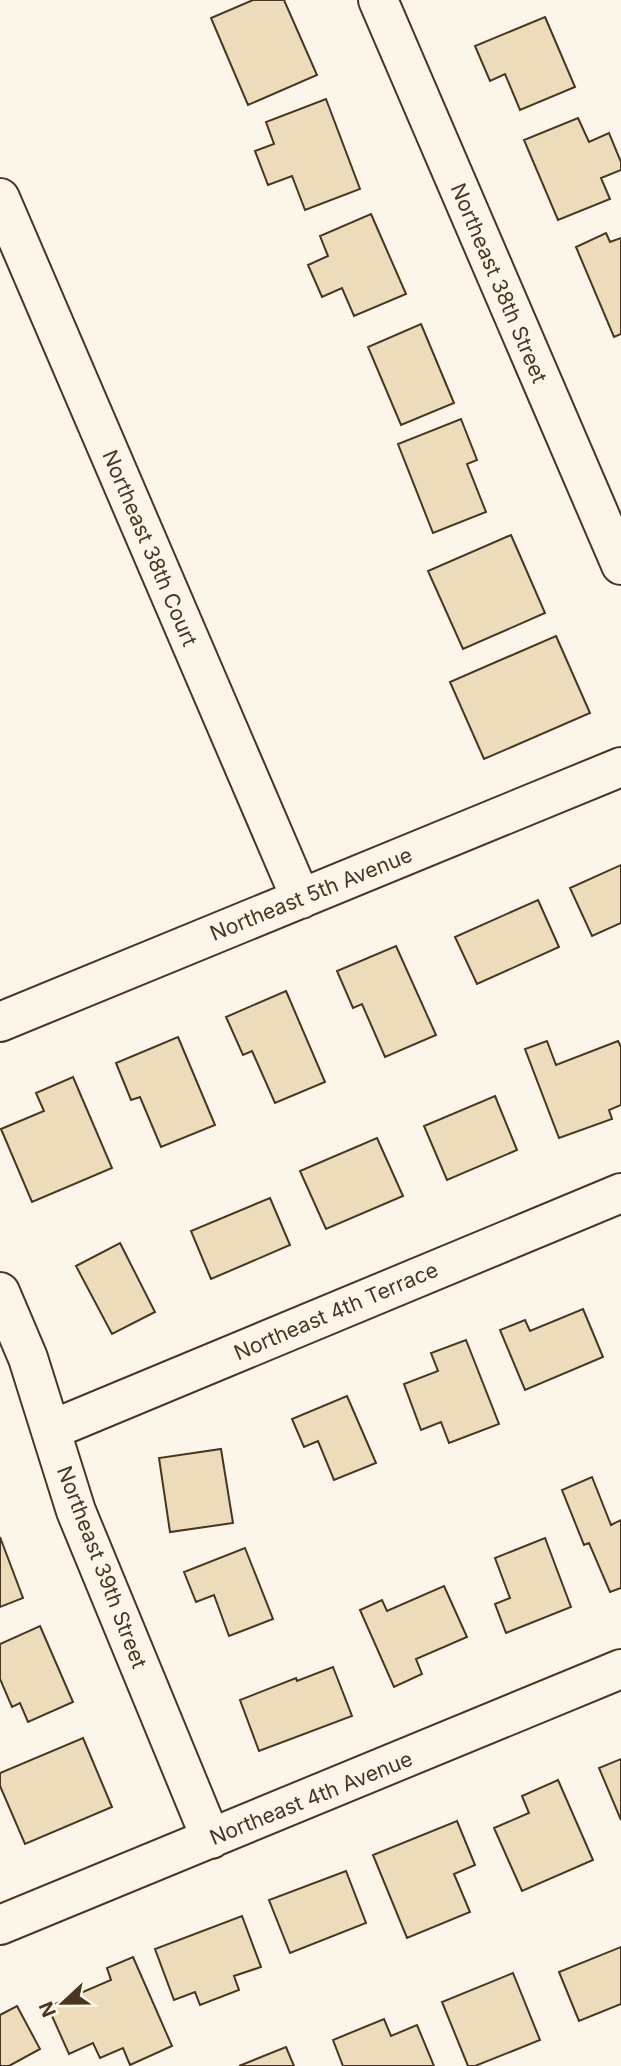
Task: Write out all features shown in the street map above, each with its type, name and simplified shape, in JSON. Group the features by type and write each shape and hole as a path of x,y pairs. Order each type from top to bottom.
{"street":[{"name":"Northeast 38th Street","path":"378,0 621,565"},
{"name":"Northeast 38th Court","path":"0,198 300,899"},
{"name":"Northeast 5th Avenue","path":"0,1022 621,766"},
{"name":"Northeast 4th Terrace","path":"51,1430 621,1193"},
{"name":"Northeast 39th Street","path":"0,1292 28,1358 76,1511 211,1839"},
{"name":"Northeast 4th Avenue","path":"0,1925 621,1669"}],"building":[{"path":"253,0 284,0 317,75 248,105 211,18"},
{"path":"545,17 575,87 520,110 505,74 490,81 475,46"},
{"path":"326,99 360,189 305,210 292,176 268,185 255,151 274,144 266,122"},
{"path":"578,118 589,142 609,133 621,162 621,170 601,178 610,199 558,220 524,140"},
{"path":"371,214 406,294 354,316 342,288 322,297 308,265 328,256 320,236"},
{"path":"606,233 610,242 621,238 621,334 614,337 576,247"},
{"path":"421,324 454,403 401,425 368,347"},
{"path":"461,419 477,460 467,464 486,512 433,533 398,444"},
{"path":"511,535 545,613 463,649 428,571"},
{"path":"556,636 590,713 484,759 450,682"},
{"path":"621,865 621,923 592,936 570,888"},
{"path":"538,900 559,947 477,984 455,937"},
{"path":"396,946 436,1035 385,1057 362,1004 353,1008 337,971"},
{"path":"286,991 325,1082 275,1103 252,1051 243,1055 226,1017"},
{"path":"178,1037 215,1125 161,1147 140,1097 131,1100 116,1063"},
{"path":"547,1041 556,1065 618,1041 621,1047 621,1105 609,1110 612,1119 559,1138 525,1049"},
{"path":"73,1077 112,1168 32,1202 1,1129 44,1111 36,1093"},
{"path":"495,1096 517,1150 447,1180 424,1126"},
{"path":"377,1138 403,1196 326,1229 300,1171"},
{"path":"270,1198 290,1245 211,1279 191,1231"},
{"path":"120,1243 155,1312 112,1334 76,1266"},
{"path":"583,1309 603,1357 525,1390 500,1330 525,1320 530,1331"},
{"path":"466,1340 499,1424 449,1443 441,1422 421,1430 404,1384 438,1371 431,1353"},
{"path":"347,1396 376,1463 334,1480 318,1441 304,1447 292,1419"},
{"path":"221,1449 233,1523 170,1532 159,1458"},
{"path":"592,1477 611,1525 621,1520 621,1588 610,1592 589,1543 584,1545 562,1490"},
{"path":"0,1537 23,1598 0,1607"},
{"path":"545,1538 571,1607 506,1633 495,1604 510,1598 495,1558"},
{"path":"245,1548 273,1619 229,1636 214,1595 196,1602 184,1572"},
{"path":"444,1586 467,1637 416,1659 422,1674 394,1687 360,1610 382,1600 387,1611"},
{"path":"40,1626 73,1702 28,1722 20,1703 12,1707 0,1679 0,1644"},
{"path":"333,1667 352,1716 259,1751 240,1700"},
{"path":"83,1738 112,1807 25,1844 0,1786 0,1773"},
{"path":"621,1759 621,1820 599,1768"},
{"path":"558,1780 593,1860 522,1891 494,1828 529,1813 522,1796"},
{"path":"457,1821 475,1865 454,1874 470,1912 407,1938 373,1855"},
{"path":"346,1871 366,1923 290,1953 269,1900"},
{"path":"242,1916 261,1967 234,1976 239,1990 200,2005 195,1992 174,2000 155,1949"},
{"path":"621,1947 621,2004 579,2021 559,1972"},
{"path":"133,1957 172,2046 130,2065 123,2048 100,2058 93,2043 69,2054 48,2007 111,1980 107,1968"},
{"path":"513,1973 540,2040 475,2066 468,2066 442,2002"},
{"path":"17,2006 40,2049 9,2066 0,2066 0,2015"},
{"path":"384,2019 391,2036 417,2025 434,2066 343,2066 333,2040"},
{"path":"286,2047 294,2066 239,2066"}]}
